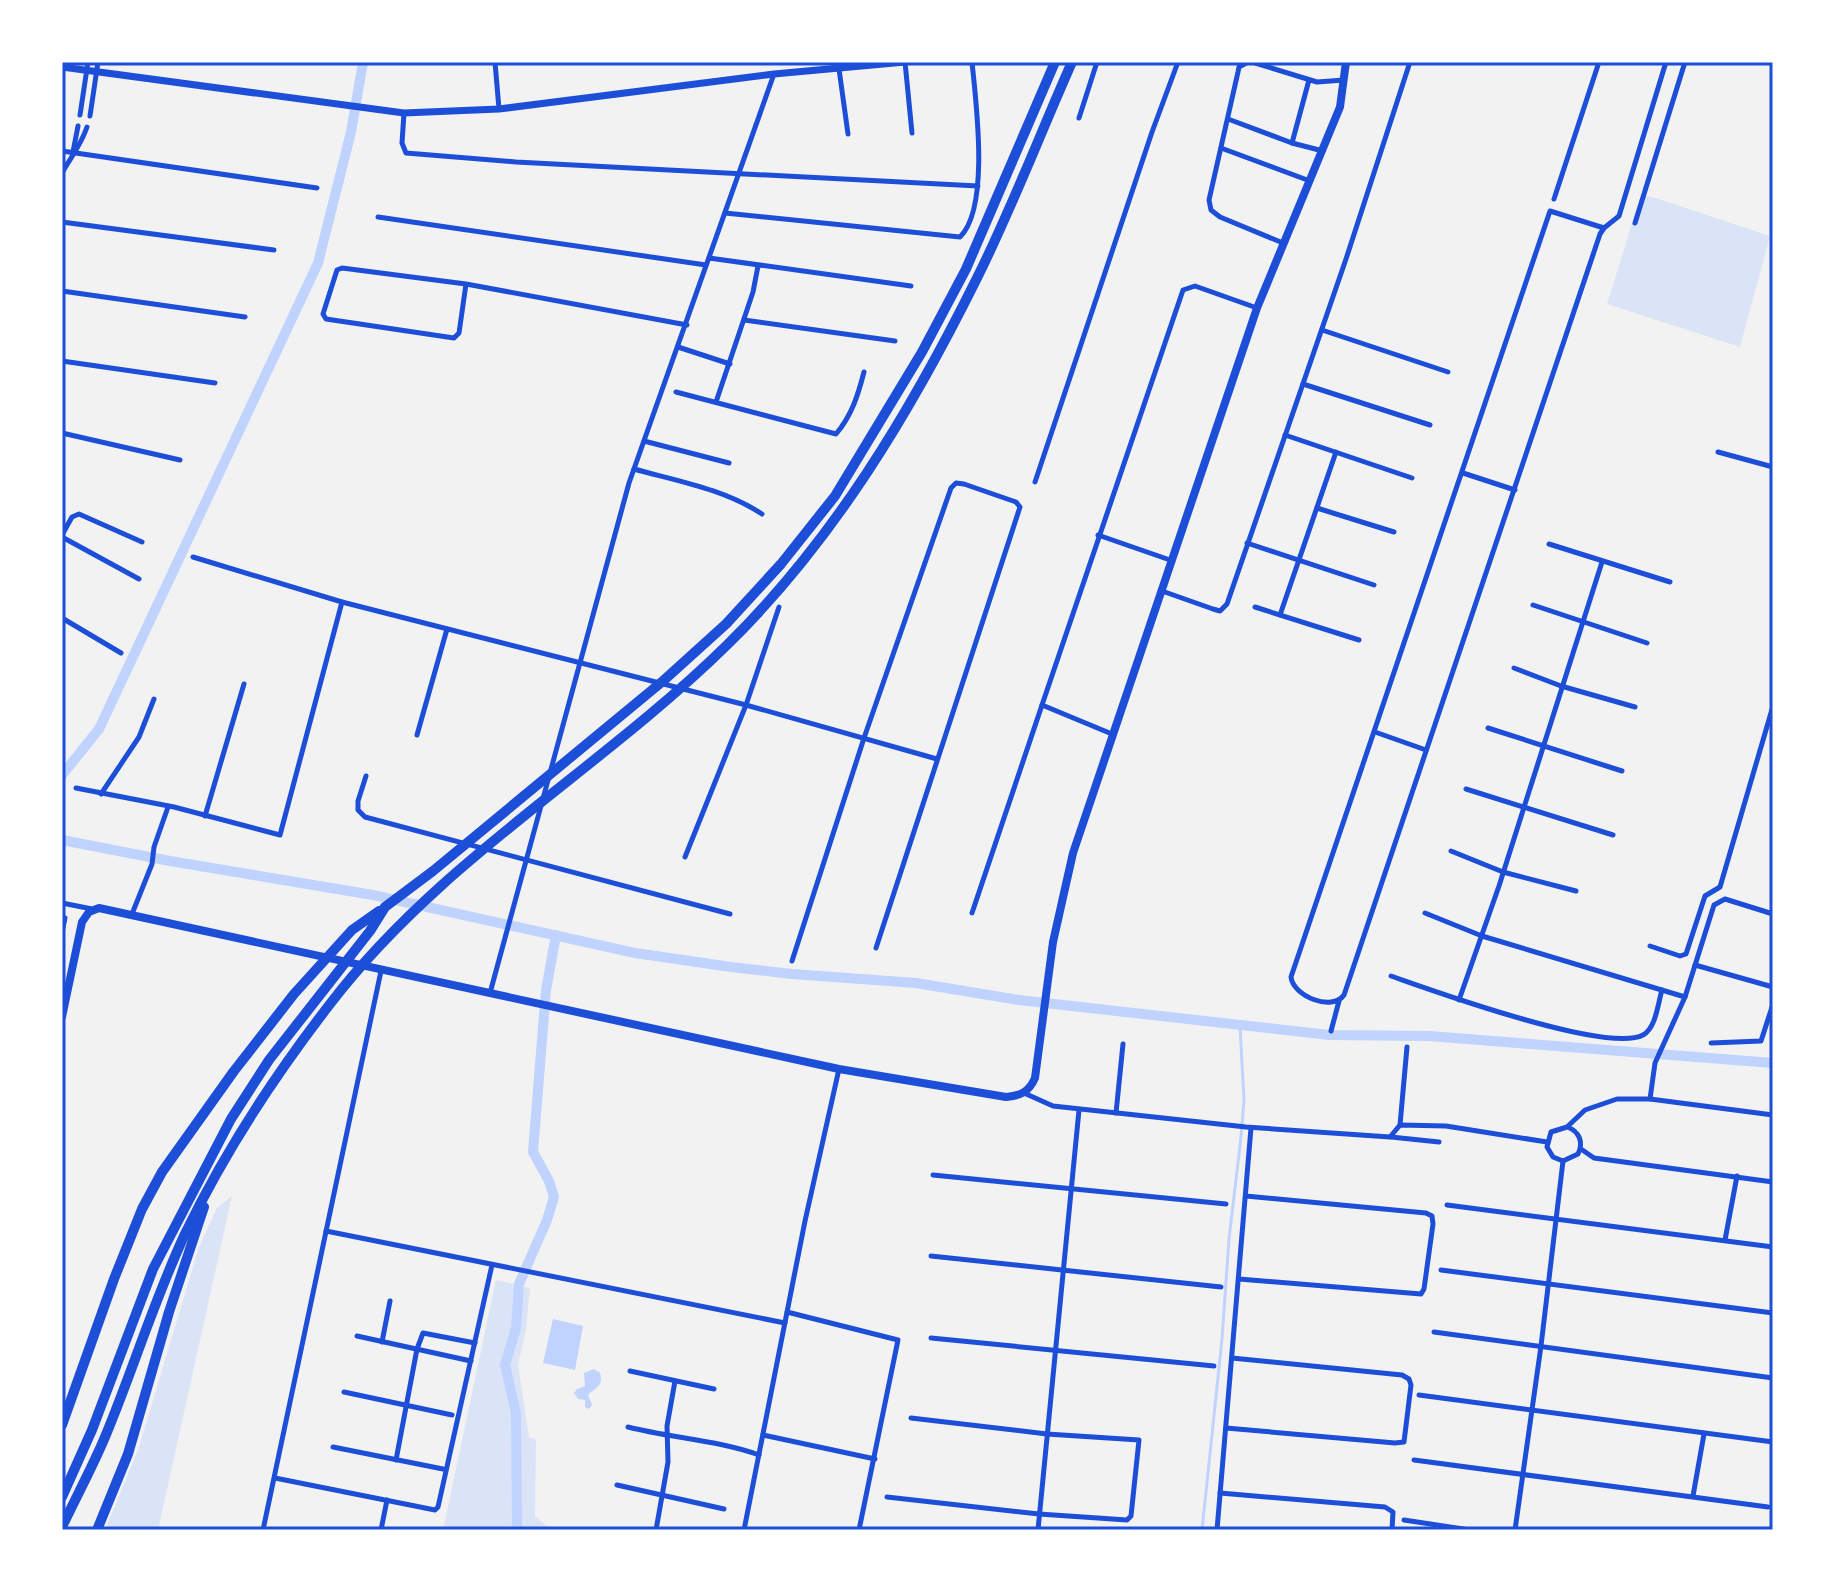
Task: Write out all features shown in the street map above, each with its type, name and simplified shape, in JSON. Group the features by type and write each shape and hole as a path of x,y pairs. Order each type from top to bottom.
{"highway":[{"path":"62,1425 142,1209 162,1172 294,994 352,930 433,871 663,681 726,624 781,564 835,496 922,352 966,269 1055,62"},
{"path":"62,1527 104,1439 168,1273 208,1193 284,1067 334,999 410,915 507,829 666,700 725,647 755,616 848,504 898,424 978,277 1072,62"},
{"path":"62,1497 92,1430 153,1269 231,1119 269,1060 370,931 385,907"},
{"path":"97,1530 128,1454 169,1312 208,1193"}],"main road":[{"path":"62,1017 82,922 93,909 99,908 839,1069 1006,1097 1024,1093 1035,1078 1046,990 1067,876 1170,560 1257,308 1340,107 1346,62"}],"street":[{"path":"90,116 98,62"},
{"path":"495,62 499,109"},
{"path":"62,67 87,66 96,71 404,113 499,109 842,66 905,62 912,133"},
{"path":"725,213 960,237 966,230 978,186 978,124 972,62"},
{"path":"1079,118 1097,62"},
{"path":"1035,482 1178,62"},
{"path":"1283,243 1220,217 1211,210 1209,200 1239,67 1250,62 1309,80 1326,83 1345,80"},
{"path":"1160,590 1220,611 1227,604 1410,62"},
{"path":"1554,199 1599,62"},
{"path":"1331,1031 1604,228 1619,216 1666,62"},
{"path":"1635,223 1685,62"},
{"path":"80,115 87,66"},
{"path":"842,66 848,134"},
{"path":"490,993 612,539 774,74"},
{"path":"1292,143 1309,80"},
{"path":"404,113 402,143 406,153 516,162 978,186"},
{"path":"1228,119 1292,143 1324,151"},
{"path":"73,153 78,126"},
{"path":"62,173 82,144 87,127"},
{"path":"1221,148 1311,181"},
{"path":"62,151 317,188"},
{"path":"1340,1000 1332,1003 1300,994 1293,986 1291,977 1550,211 1604,228"},
{"path":"378,217 706,265"},
{"path":"62,222 274,250"},
{"path":"709,258 911,286"},
{"path":"716,402 744,320 758,266"},
{"path":"466,284 459,333 454,338 326,319 323,314 339,268 466,284 687,325"},
{"path":"972,913 1183,290 1195,286 1257,308"},
{"path":"62,291 245,317"},
{"path":"744,320 895,341"},
{"path":"1322,330 1448,372"},
{"path":"678,347 730,364"},
{"path":"62,361 215,383"},
{"path":"676,392 836,434 847,421 864,372"},
{"path":"1303,384 1430,425"},
{"path":"62,433 180,460"},
{"path":"1285,435 1412,478"},
{"path":"644,441 729,463"},
{"path":"1280,615 1336,452"},
{"path":"1718,452 1773,467"},
{"path":"634,469 722,493 745,502 762,514"},
{"path":"1463,473 1515,490"},
{"path":"792,961 864,738 951,488 956,483 964,484 1016,502 1020,507 876,948"},
{"path":"1317,508 1394,532"},
{"path":"139,579 62,536 72,517 79,514 142,542"},
{"path":"1098,535 1170,560"},
{"path":"1247,543 1374,585"},
{"path":"1549,544 1670,582"},
{"path":"193,557 342,602 746,705 937,759"},
{"path":"1459,1000 1602,562"},
{"path":"76,788 281,834 342,602"},
{"path":"1533,605 1647,643"},
{"path":"685,857 746,705 779,607"},
{"path":"1255,607 1359,640"},
{"path":"62,618 121,653"},
{"path":"417,735 447,629"},
{"path":"1514,668 1561,686 1635,707"},
{"path":"205,816 244,684"},
{"path":"101,794 139,737 154,699"},
{"path":"1042,705 1112,734"},
{"path":"1650,946 1680,956 1686,954 1705,896 1720,887 1773,706"},
{"path":"1488,728 1622,771"},
{"path":"1375,732 1426,750"},
{"path":"366,776 358,801 358,810 365,817 730,914"},
{"path":"1466,789 1613,835"},
{"path":"132,915 152,864 154,847 168,807"},
{"path":"1451,851 1503,872 1576,891"},
{"path":"1650,1099 1655,1063 1685,997 1714,905 1725,899 1773,914"},
{"path":"62,903 93,909"},
{"path":"1425,913 1482,936 1685,997"},
{"path":"62,933 65,918"},
{"path":"1695,965 1773,987"},
{"path":"263,1530 381,971"},
{"path":"1391,976 1459,1000 1599,1036 1634,1037 1646,1034 1652,1026 1662,990"},
{"path":"1711,1043 1761,1041 1773,1004"},
{"path":"1116,1113 1123,1044"},
{"path":"1390,1137 1400,1125 1407,1047"},
{"path":"744,1530 839,1069"},
{"path":"1024,1093 1053,1106 1079,1110 1248,1128 1439,1142"},
{"path":"1581,1149 1574,1158 1563,1161 1549,1153 1547,1142 1556,1129 1567,1127 1585,1110 1617,1099 1650,1099 1773,1115"},
{"path":"1038,1530 1079,1110"},
{"path":"1400,1125 1446,1126 1547,1142"},
{"path":"1567,1127 1577,1132 1581,1149 1594,1158 1773,1182"},
{"path":"1217,1530 1246,1196 1248,1128"},
{"path":"1515,1530 1563,1161"},
{"path":"933,1175 1226,1204"},
{"path":"1725,1240 1737,1176"},
{"path":"1239,1279 1415,1295 1421,1294 1424,1289 1429,1256 1432,1216 1426,1213 1246,1196"},
{"path":"1447,1205 1773,1247"},
{"path":"326,1231 785,1323"},
{"path":"931,1256 1221,1287"},
{"path":"275,1478 435,1510 492,1265"},
{"path":"1441,1270 1773,1313"},
{"path":"382,1342 390,1301"},
{"path":"787,1312 898,1340 859,1530"},
{"path":"396,1460 417,1349 424,1332 475,1343"},
{"path":"1434,1332 1773,1378"},
{"path":"357,1336 471,1361"},
{"path":"931,1338 1214,1366"},
{"path":"1226,1428 1404,1442 1411,1385 1409,1379 1402,1375 1232,1358"},
{"path":"630,1371 714,1389"},
{"path":"656,1530 668,1462 667,1437 675,1381"},
{"path":"344,1392 452,1415"},
{"path":"1419,1395 1773,1442"},
{"path":"887,1497 1039,1514 1127,1520 1131,1516 1139,1440 1047,1434 911,1418"},
{"path":"628,1427 759,1455"},
{"path":"1693,1496 1704,1434"},
{"path":"763,1435 875,1459"},
{"path":"333,1447 443,1469"},
{"path":"1414,1460 1768,1507"},
{"path":"617,1485 724,1509"},
{"path":"1220,1493 1385,1507 1393,1512 1392,1530"},
{"path":"381,1530 387,1500"},
{"path":"1404,1520 1470,1530"}],"shaded area":[{"path":"1641,195 1770,236 1740,347 1607,304"},
{"path":"232,1196 158,1530 105,1530 138,1450 199,1247 217,1208"},
{"path":"496,1280 530,1288 526,1330 518,1365 529,1437 536,1440 535,1516 551,1530 443,1530"}],"water":[{"path":"553,1319 583,1326 575,1370 543,1363"},
{"path":"594,1369 600,1373 601,1381 588,1395 592,1405 589,1409 585,1407 585,1400 578,1399 574,1393 585,1386 584,1373"}],"waterway":[{"path":"62,775 99,729 318,263 351,132 363,62"},
{"path":"62,840 373,895 635,953 731,967 916,983 1019,1000 1329,1035 1429,1036 1773,1063"},
{"path":"517,1530 516,1413 505,1365 516,1328 519,1284 554,1197 533,1152 546,990 556,935"},
{"path":"1202,1530 1244,1100 1240,1026"}]}
